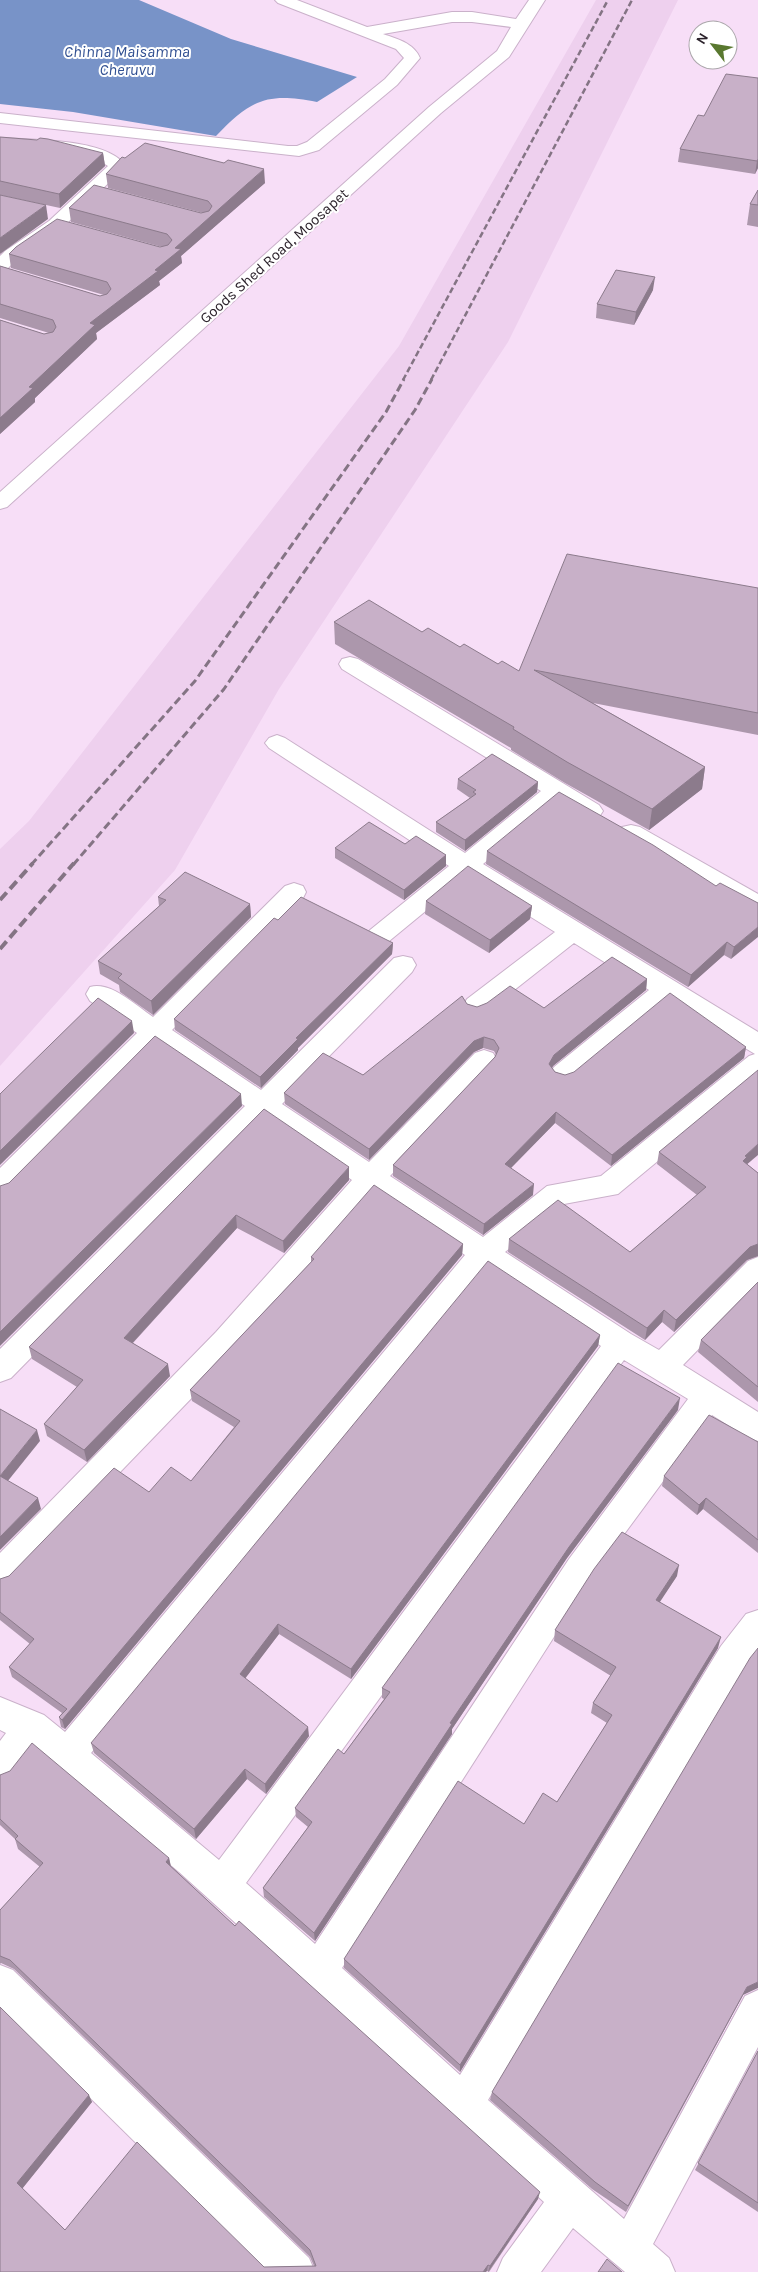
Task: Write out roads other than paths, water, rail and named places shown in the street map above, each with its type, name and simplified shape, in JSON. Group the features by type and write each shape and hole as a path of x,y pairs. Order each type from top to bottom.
{"street":[{"name":"Goods Shed Road, Moosapet","path":"0,503 435,110 503,54 520,24 537,0"},
{"path":"0,118 288,151 307,149 391,82 412,58 410,53 402,46 292,2"},
{"path":"365,32 452,17 472,17 520,24"},
{"path":"0,143 89,152 113,160 118,166 59,221 4,257"},
{"path":"92,191 111,196"},
{"path":"0,272 19,278"},
{"path":"350,664 556,791 758,906"},
{"path":"277,743 466,865 758,1045"},
{"path":"379,936 556,791"},
{"path":"0,1186 294,892"},
{"path":"476,1006 574,930"},
{"path":"0,1369 262,1104 403,965"},
{"path":"563,1074 667,989"},
{"path":"99,994 620,1343 662,1367 758,1428"},
{"path":"0,1575 227,1341 371,1178 484,1060"},
{"path":"68,1755 485,1252 557,1194 608,1186 758,1063"},
{"path":"662,1367 758,1269"},
{"path":"222,1886 620,1343"},
{"path":"318,1972 580,1569 708,1396"},
{"path":"464,2104 733,1658 758,1625"},
{"path":"0,1713 32,1727 68,1755 222,1886 570,2199 642,2261 758,2009"},
{"path":"0,1768 32,1727"},
{"path":"0,1983 294,2272"},
{"path":"517,2272 570,2199"}],"water":[{"name":"Chinna Maisamma Cheruvu","path":"0,0 139,0 231,39 357,77 317,102 285,98 260,102 239,114 216,136 73,112 0,104"}],"railway":[{"path":"403,380 608,0"},
{"path":"431,380 632,0"},
{"path":"31,865 195,681 386,412 404,379"},
{"path":"73,865 224,689 415,410 432,379"},
{"path":"0,900 33,863"},
{"path":"0,949 74,863"}]}
